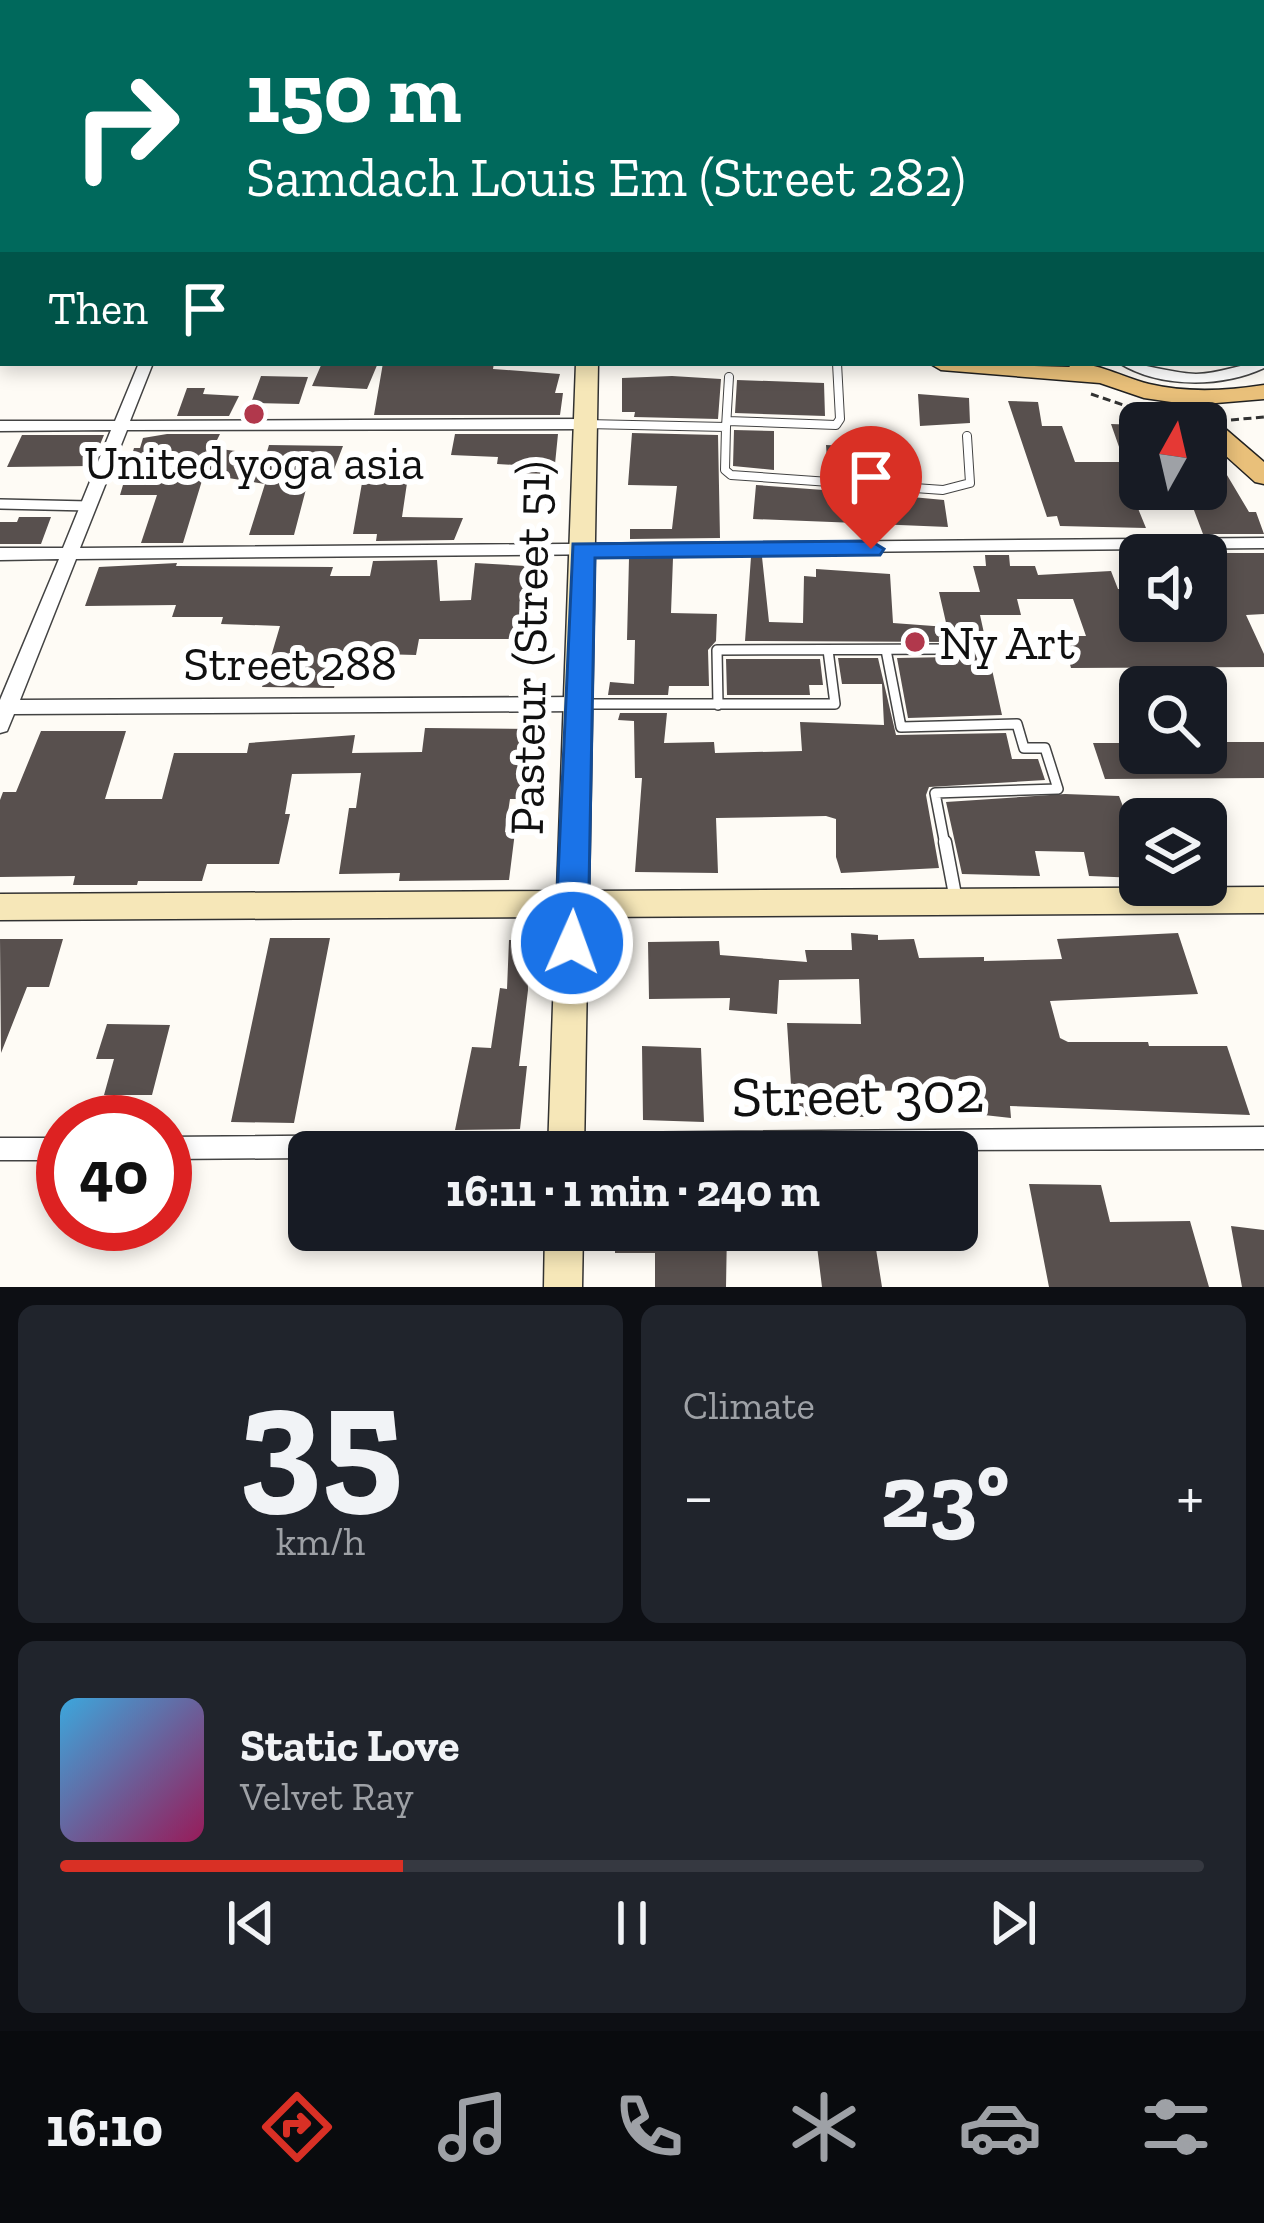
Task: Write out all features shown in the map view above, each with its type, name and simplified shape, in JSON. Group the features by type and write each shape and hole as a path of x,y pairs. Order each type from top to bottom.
{"main road":[{"path":"973,366 1103,378 1197,398 1264,392"},
{"path":"1084,366 1103,378"},
{"path":"1138,388 1164,402"},
{"path":"1227,443 1264,476"}],"street":[{"path":"3,713 145,366"},
{"name":"Pasteur (Street 51)","path":"567,1131 587,366"},
{"path":"1140,366 1194,378 1242,373 1257,366"},
{"path":"0,426 586,424"},
{"path":"0,554 1264,543"},
{"name":"Street 288","path":"3,713 580,704"},
{"path":"0,907 1264,900"},
{"name":"Street 302","path":"978,1142 1264,1138"},
{"name":"Street 302","path":"192,1148 288,1148"},
{"path":"0,1149 36,1149"},
{"path":"563,1287 564,1251"}],"lane":[{"path":"586,424 836,424 841,418 837,366"},
{"path":"729,376 725,470 730,475 943,490 970,483 967,436"},
{"path":"859,484 871,549"},
{"path":"0,504 88,506"},
{"path":"718,705 717,650 950,650"},
{"path":"580,704 835,704 828,650"},
{"path":"886,650 901,727 1018,724 1024,748 1045,748 1058,789 935,793 956,901"}],"building":[{"path":"321,366 377,366 367,389 312,386"},
{"path":"382,366 494,366 560,374 555,393 563,393 560,415 374,415"},
{"path":"261,376 308,377 299,404 251,403"},
{"path":"622,378 721,379 718,419 634,417 635,412 622,412"},
{"path":"737,380 824,383 825,416 735,413"},
{"path":"187,388 239,396 229,416 177,416"},
{"path":"918,394 969,398 970,423 920,426"},
{"path":"1008,401 1038,402 1042,426 1062,426 1075,462 1119,462 1119,510 1139,510 1146,528 1060,526 1057,516 1047,517"},
{"path":"1111,424 1119,424 1119,447"},
{"path":"734,430 774,431 774,470 733,466"},
{"path":"632,433 718,435 720,538 630,539 630,529 672,529 677,486 628,485"},
{"path":"220,434 213,448 266,455 269,445 343,446 333,472 311,470 294,535 249,535 265,484 204,474 183,543 141,543 157,495 120,495 134,448 140,448 143,438"},
{"path":"455,434 558,434 554,474 515,473 516,465 497,464 498,457 451,455"},
{"path":"22,435 104,435 91,466 7,467"},
{"path":"826,445 907,448 910,479 828,474"},
{"path":"1227,475 1249,512 1256,512 1264,534 1203,534 1194,510 1227,510"},
{"path":"362,483 407,483 402,517 463,518 454,540 376,541 377,534 353,534"},
{"path":"756,485 851,492 857,523 753,519"},
{"path":"869,493 944,500 948,527 875,524"},
{"path":"19,517 51,517 41,544 0,544 0,522 17,522"},
{"path":"1227,553 1264,553 1264,614 1246,615 1264,654 1264,667 1071,668 1062,636 1086,636 1073,599 1017,599 1021,615 980,615 1002,715 908,718 897,658 953,657 959,650 955,642 745,641 751,557 762,557 769,622 803,623 804,576 816,577 816,569 890,574 893,623 947,627 939,592 980,592 973,566 986,566 985,555 1009,555 1010,566 1035,566 1038,575 1111,571 1118,589 1119,642 1227,642"},
{"path":"629,558 673,558 671,613 717,614 716,641 708,650 709,686 669,686 668,695 608,695 610,682 634,684 635,640 627,640"},
{"path":"437,560 440,601 471,600 475,563 542,567 534,589 532,639 419,639 416,655 342,653 334,688 262,687 280,626 221,624 223,617 172,617 176,605 85,606 99,567 177,563 333,567 330,576 370,576 373,561"},
{"path":"838,658 878,658 896,735 1006,733 1012,759 1038,759 1045,780 929,787 926,795 939,868 841,873 836,819 826,816 716,818 718,873 635,872 642,778 635,778 634,721 618,720 620,713 667,713 664,743 714,742 715,753 802,751 800,722 884,725 882,684 842,684"},
{"path":"726,659 820,659 823,685 809,685 810,695 727,695"},
{"path":"425,728 538,729 534,775 521,775 519,799 510,799 505,832 515,832 509,880 399,881 400,873 339,874 349,808 356,808 361,773 292,774 285,814 290,814 279,864 207,864 202,881 138,881 137,885 73,885 75,876 0,877 0,800 3,792 16,792 41,731 126,731 105,799 162,799 174,753 247,753 249,743 355,735 352,753 422,752"},
{"path":"1227,742 1264,742 1264,778 1105,779 1093,743 1119,743 1119,774 1227,774"},
{"path":"1065,794 1119,796 1119,877 1089,876 1084,852 1035,851 1040,876 962,874 946,802"},
{"path":"851,933 878,935 878,940 914,939 919,958 984,957 984,961 1062,959 1057,939 1178,933 1198,994 1050,1001 1060,1038 1068,1042 1148,1042 1149,1046 1227,1046 1250,1115 1010,1106 1011,1118 975,1114 973,1081 935,1078 937,1090 868,1091 871,1117 793,1116 787,1023 861,1024 859,979 779,980 777,1014 729,1010 730,998 649,999 648,942 719,941 720,955 807,962 805,950 852,950"},
{"path":"270,938 330,938 294,1123 231,1122"},
{"path":"0,939 63,939 49,987 27,987 1,1053"},
{"path":"509,940 527,940 528,990 519,1066 527,1066 520,1129 455,1130 472,1047 491,1048 500,988 507,989"},
{"path":"107,1024 170,1025 152,1095 104,1095 114,1059 96,1059"},
{"path":"642,1046 701,1048 704,1122 643,1120"},
{"path":"1029,1184 1101,1185 1110,1222 1190,1221 1209,1287 1049,1287"},
{"path":"1231,1226 1264,1230 1264,1287 1242,1287"},
{"path":"727,1251 726,1287 655,1287 655,1253 615,1253"},
{"path":"818,1251 876,1251 882,1287 822,1287"}],"place":[{"name":"United yoga asia","path":"254,414"},
{"name":"Ny Art","path":"915,642"}],"route":[{"path":"572,943 582,550 871,549"}]}
